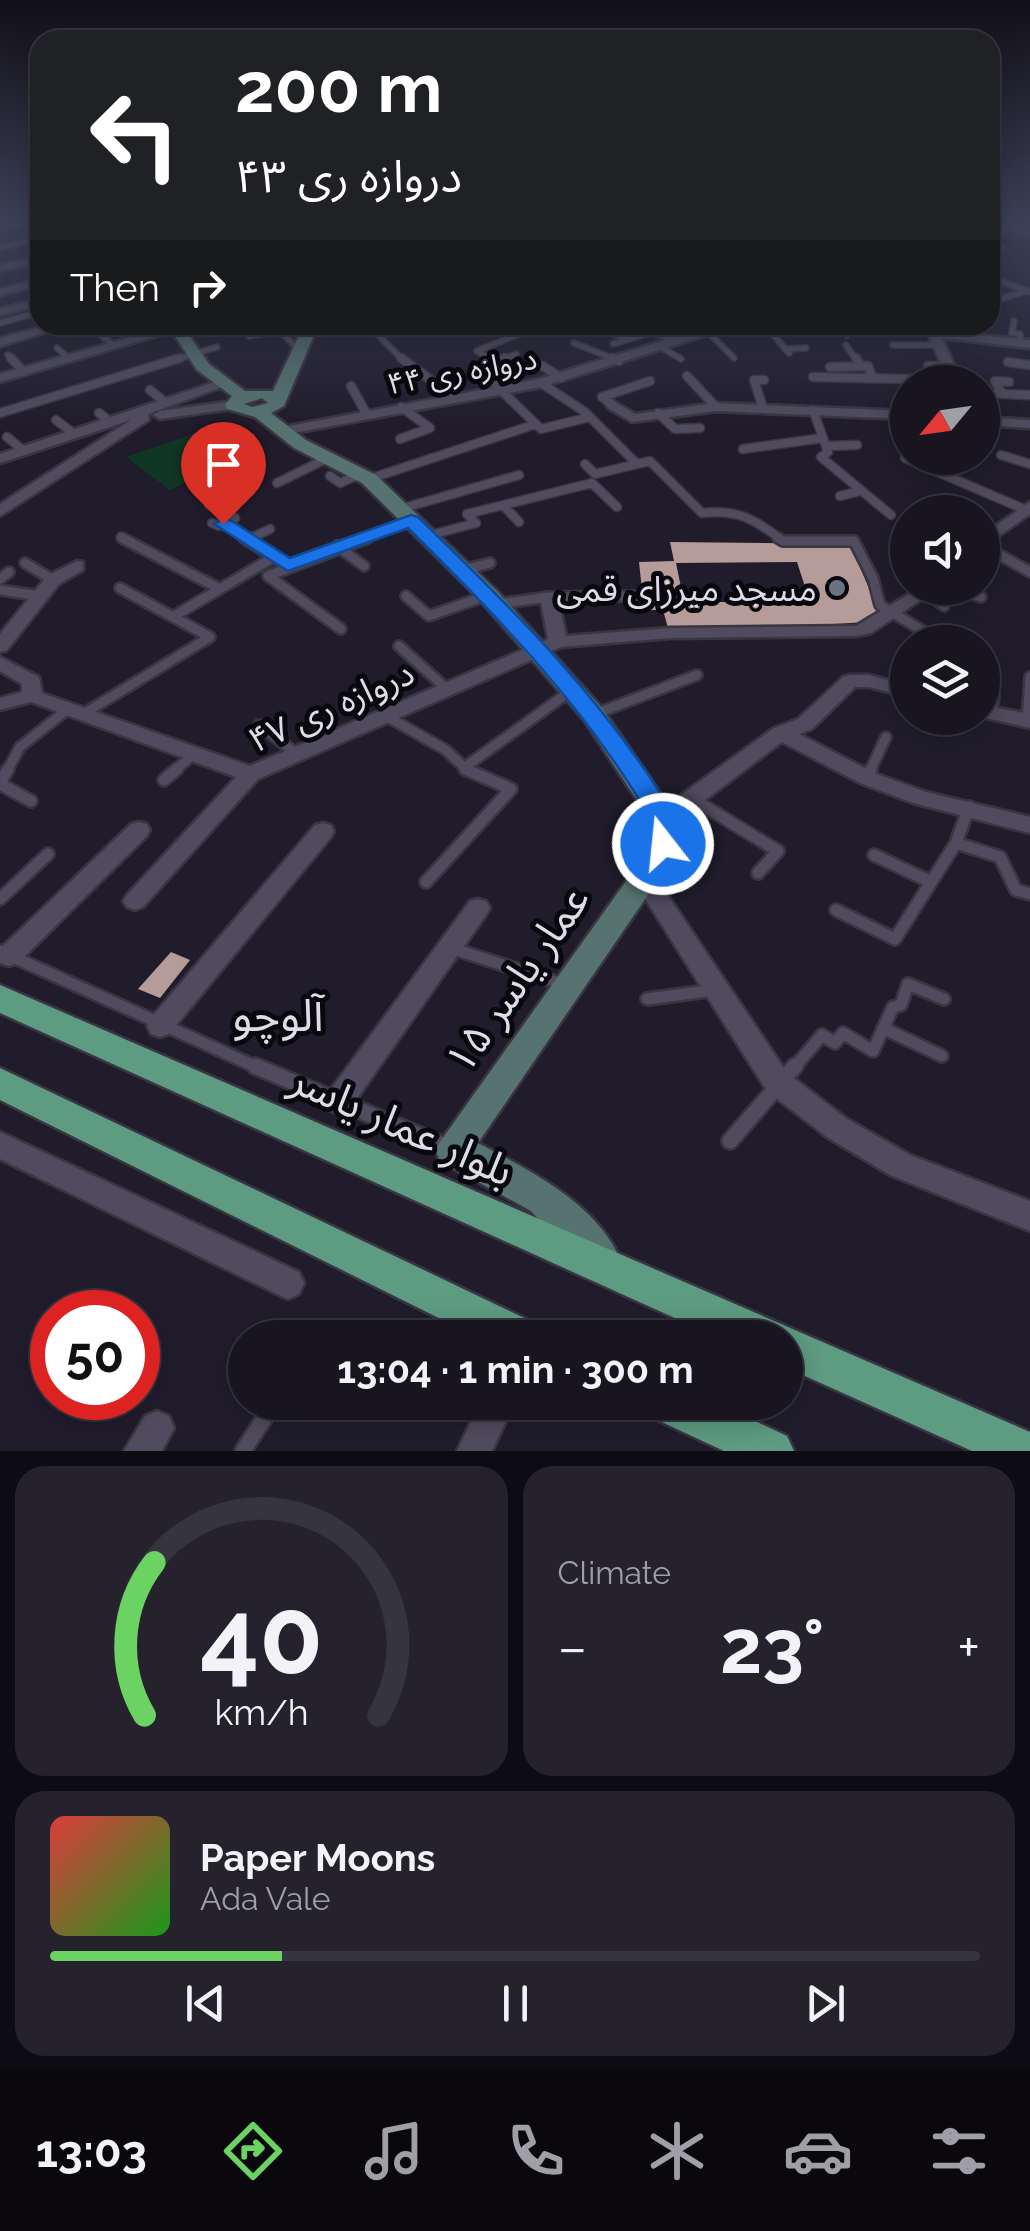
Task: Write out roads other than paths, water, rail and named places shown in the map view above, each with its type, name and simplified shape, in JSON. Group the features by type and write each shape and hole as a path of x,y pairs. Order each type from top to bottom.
{"main road":[{"path":"181,335 192,354 238,400 242,412 276,406 307,335"},
{"path":"238,400 263,393 278,398"},
{"path":"259,412 330,466 365,477 492,599 548,646 663,831"},
{"name":"عمار یاسر ۱۵","path":"452,1149 644,878 663,831"},
{"name":"بلوار عمار یاسر","path":"0,998 725,1320"},
{"path":"0,1083 487,1320"},
{"path":"452,1149 544,1198 608,1268"},
{"path":"803,1354 1022,1451"},
{"path":"705,1420 772,1451"}],"street":[{"path":"0,312 30,304"},
{"path":"0,342 30,334"},
{"path":"0,378 150,335"},
{"name":"دروازه ری ۴۴","path":"283,431 400,406 541,383 590,370 618,353 661,347 688,335"},
{"path":"930,335 947,365"},
{"path":"984,335 1025,344"},
{"path":"0,512 136,415 224,384"},
{"path":"0,459 73,433 104,416 238,400"},
{"path":"613,405 632,418 716,407 812,410 890,419"},
{"path":"1000,422 1030,424"},
{"path":"1000,530 1028,508"},
{"path":"0,646 52,580 77,566"},
{"path":"548,646 550,596"},
{"name":"دروازه ری ۴۷","path":"134,901 251,774 548,646 670,633 856,631 903,605"},
{"path":"0,663 32,682 32,696"},
{"path":"663,831 694,800 781,733 805,724 850,681 890,686"},
{"path":"0,704 32,696 251,774"},
{"path":"1000,711 1028,721"},
{"path":"781,733 867,778 921,798 1030,825"},
{"path":"5,954 139,830"},
{"path":"160,1026 323,831"},
{"path":"644,878 778,1082 836,1128 900,1165 1030,1216"},
{"path":"339,1101 478,908"},
{"path":"0,1145 288,1283"},
{"path":"474,1451 489,1420"}],"lane":[{"path":"1000,299 1028,292"},
{"path":"0,323 30,315"},
{"path":"1014,321 1012,332 1020,334 1025,344"},
{"path":"101,335 115,346"},
{"path":"283,335 301,352"},
{"path":"377,335 409,366 454,397"},
{"path":"496,362 477,351 518,335"},
{"path":"617,335 627,339 641,335"},
{"path":"660,335 676,341"},
{"path":"710,335 732,356 713,356"},
{"path":"773,335 787,351 806,348"},
{"path":"892,345 923,335"},
{"path":"574,343 618,353 627,339"},
{"path":"846,345 861,366"},
{"path":"661,347 681,359"},
{"path":"57,348 70,358"},
{"path":"0,413 217,348"},
{"path":"516,354 478,368 538,426"},
{"path":"8,355 24,372"},
{"path":"575,361 590,370"},
{"path":"1008,362 1030,365"},
{"path":"543,366 562,378"},
{"path":"830,367 868,366 872,376"},
{"path":"687,376 697,392 705,391 716,407"},
{"path":"813,377 890,376"},
{"path":"613,405 602,397 650,380"},
{"path":"763,408 754,380 764,380"},
{"path":"1009,382 996,382 1002,394 1030,395"},
{"path":"541,383 588,415 635,462"},
{"path":"351,386 366,413"},
{"path":"150,390 166,403"},
{"path":"365,477 613,405"},
{"path":"400,406 430,428 400,438"},
{"path":"812,410 828,452 820,457 890,514"},
{"path":"658,414 675,430 700,428"},
{"path":"56,420 73,433"},
{"path":"7,438 24,451"},
{"path":"743,449 825,442 857,445"},
{"path":"1001,454 1030,464"},
{"path":"585,464 595,474 635,462 652,462 702,512 726,510 748,515 783,541 854,542 873,578 880,605 916,625"},
{"path":"277,483 330,466"},
{"path":"942,475 988,495"},
{"path":"341,629 268,576 337,546 412,522 519,476"},
{"path":"412,522 476,523 467,514 592,483 617,507"},
{"path":"991,495 1004,484"},
{"path":"840,496 860,492"},
{"path":"223,524 235,518 209,504 228,495"},
{"path":"1000,499 1028,508"},
{"path":"503,505 519,522"},
{"path":"212,522 223,524 288,565"},
{"path":"247,540 270,529"},
{"path":"121,537 218,588"},
{"path":"337,546 364,566"},
{"path":"1000,553 1028,568"},
{"path":"174,616 274,557"},
{"path":"26,563 52,580"},
{"path":"462,570 490,563"},
{"path":"0,580 9,572"},
{"path":"31,801 0,784 20,747 210,637 120,588"},
{"path":"0,590 40,596"},
{"path":"406,596 429,616 492,599 640,596"},
{"path":"399,646 448,690"},
{"path":"593,714 697,675"},
{"path":"1028,721 1030,678"},
{"path":"465,768 572,690"},
{"path":"386,716 446,750 465,768 511,789 426,882"},
{"path":"259,725 297,754"},
{"path":"867,778 886,737"},
{"path":"164,780 194,754"},
{"path":"694,800 778,851 758,873"},
{"path":"836,910 895,939 956,842 968,807"},
{"path":"956,842 1000,856 1016,890 1030,894"},
{"path":"0,899 48,854"},
{"path":"874,855 931,882"},
{"path":"450,948 568,986"},
{"path":"5,954 160,1026 452,1149"},
{"path":"730,1140 822,1035 834,1043 843,1034 873,1051 908,984 944,1000"},
{"path":"647,1000 719,990"},
{"path":"884,1028 942,1056"},
{"path":"243,1451 263,1420"}],"place":[{"name":"مسجد میرزای قمی","path":"837,588"}],"district":[{"name":"آلوچو","path":"278,1015"}]}
